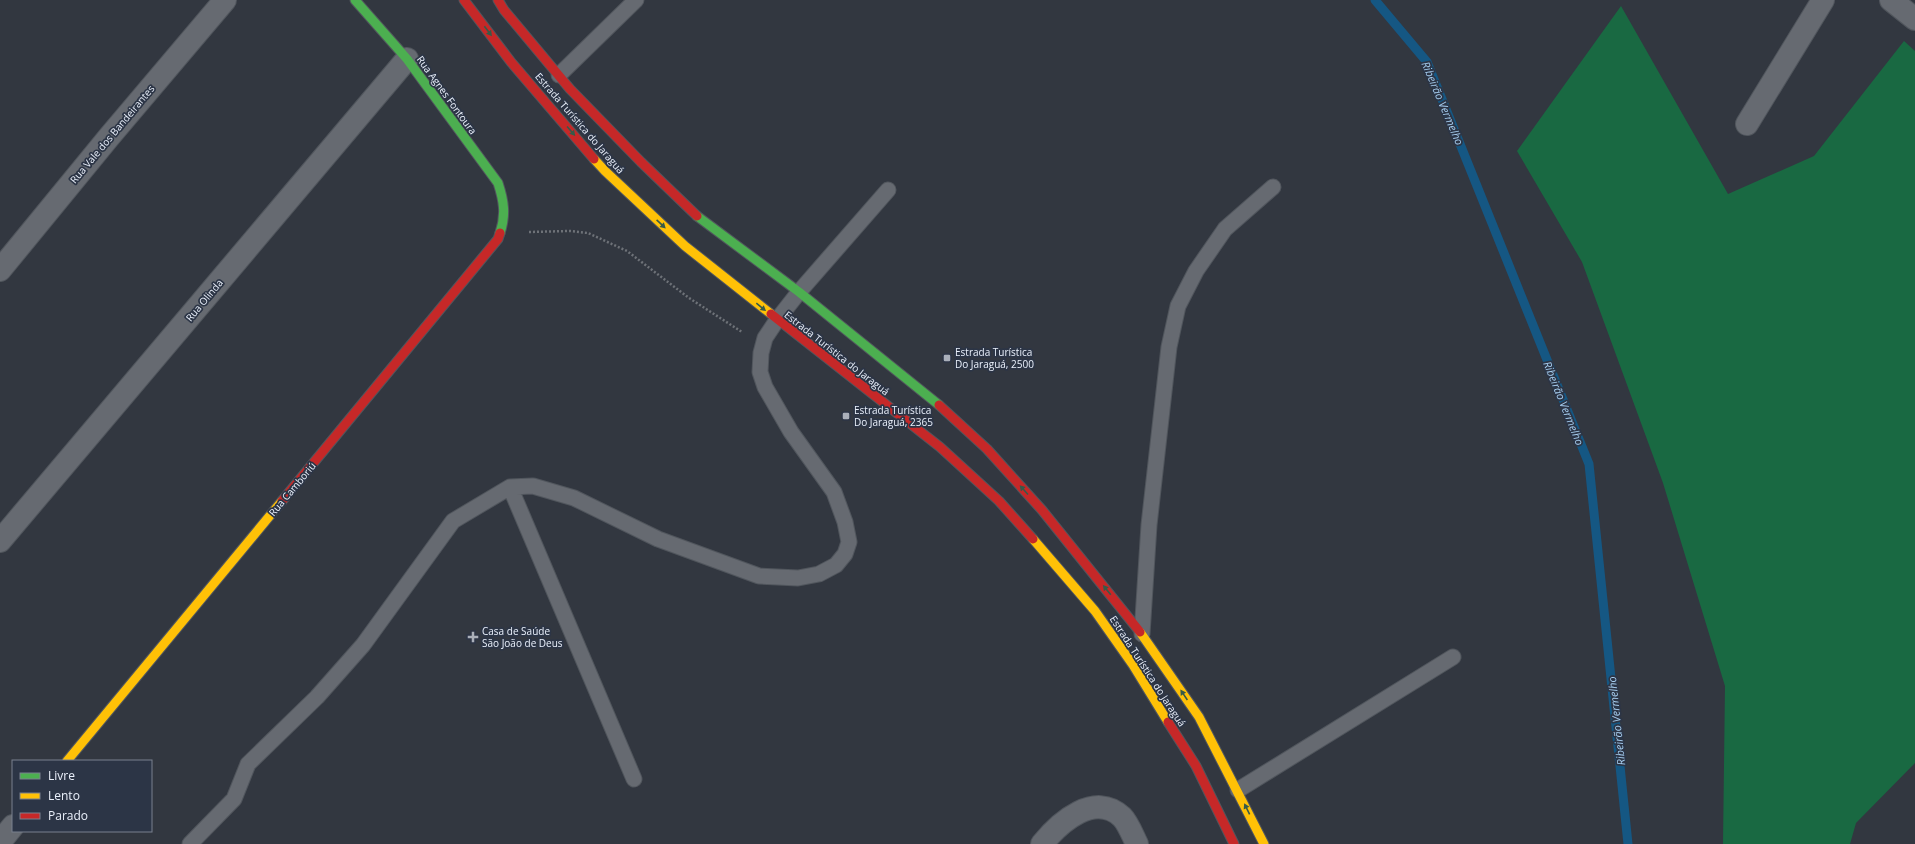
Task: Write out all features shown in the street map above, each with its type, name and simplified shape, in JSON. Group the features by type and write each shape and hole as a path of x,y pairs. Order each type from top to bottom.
{"main road":[{"name":"Rua Agnes Fontoura","path":"355,0 407,59 498,183 505,200 506,211"},
{"name":"Estrada Turística do Jaraguá","path":"464,0 511,62 605,171 685,246 940,447 999,501 1095,611 1133,665 1196,766 1234,844"},
{"name":"Estrada Turística do Jaraguá","path":"498,0 504,10 558,75 641,162 705,223 799,292 933,400 987,450 1042,510 1142,634 1199,717 1238,790 1264,844"},
{"name":"Rua Camboriú","path":"68,760 494,245 501,232 506,211"}],"street":[{"name":"Rua Vale dos Bandeirantes","path":"0,270 109,137 225,0"},
{"path":"1747,124 1823,0"},
{"path":"1891,0 1915,19"},
{"name":"Rua Olinda","path":"0,541 407,59"},
{"path":"1042,844 1073,815 1094,806 1110,809 1123,818 1137,844"},
{"path":"0,842 12,827"}],"lane":[{"path":"558,75 636,0"},
{"path":"1142,634 1149,525 1169,347 1178,306 1196,270 1225,229 1273,187"},
{"path":"190,844 234,799 248,764 317,697 363,645 453,521 510,487 533,486 574,498 658,539 759,576 798,578 819,574 836,565 844,554 848,542 845,522 834,492 791,432 765,387 760,372 762,346 777,320 799,292 888,190"},
{"path":"510,487 634,779"},
{"path":"1238,790 1453,657"}],"path":[{"path":"501,232 570,231 588,234 627,251 689,298 762,346"}],"green space":[{"path":"1621,6 1728,194 1814,156 1904,41 1915,51 1915,763 1856,823 1850,844 1723,844 1725,686 1663,483 1582,262 1517,151"}],"waterway":[{"name":"Ribeirão Vermelho","path":"1375,0 1427,62 1589,464 1628,844"}],"traffic: fast":[{"path":"355,0 407,59 498,183 504,208 500,233"},
{"path":"697,216 799,292 939,405"}],"traffic: slow":[{"path":"594,159 685,246 771,314"},
{"path":"68,760 282,501"},
{"path":"1033,539 1095,611 1133,665 1168,722"},
{"path":"1140,632 1199,717 1264,844"}],"traffic: jam":[{"path":"464,0 511,62 594,159"},
{"path":"498,0 504,10 570,89 641,162 697,216"},
{"path":"282,501 498,239 500,233"},
{"path":"771,314 940,447 999,501 1033,539"},
{"path":"939,405 987,449 1042,510 1140,632"},
{"path":"1168,722 1196,766 1234,844"}],"place":[{"name":"Estrada Turística Do Jaraguá, 2500","path":"947,358"},
{"name":"Estrada Turística Do Jaraguá, 2365","path":"846,416"},
{"name":"Casa de Saúde São João de Deus","path":"473,637"}]}
